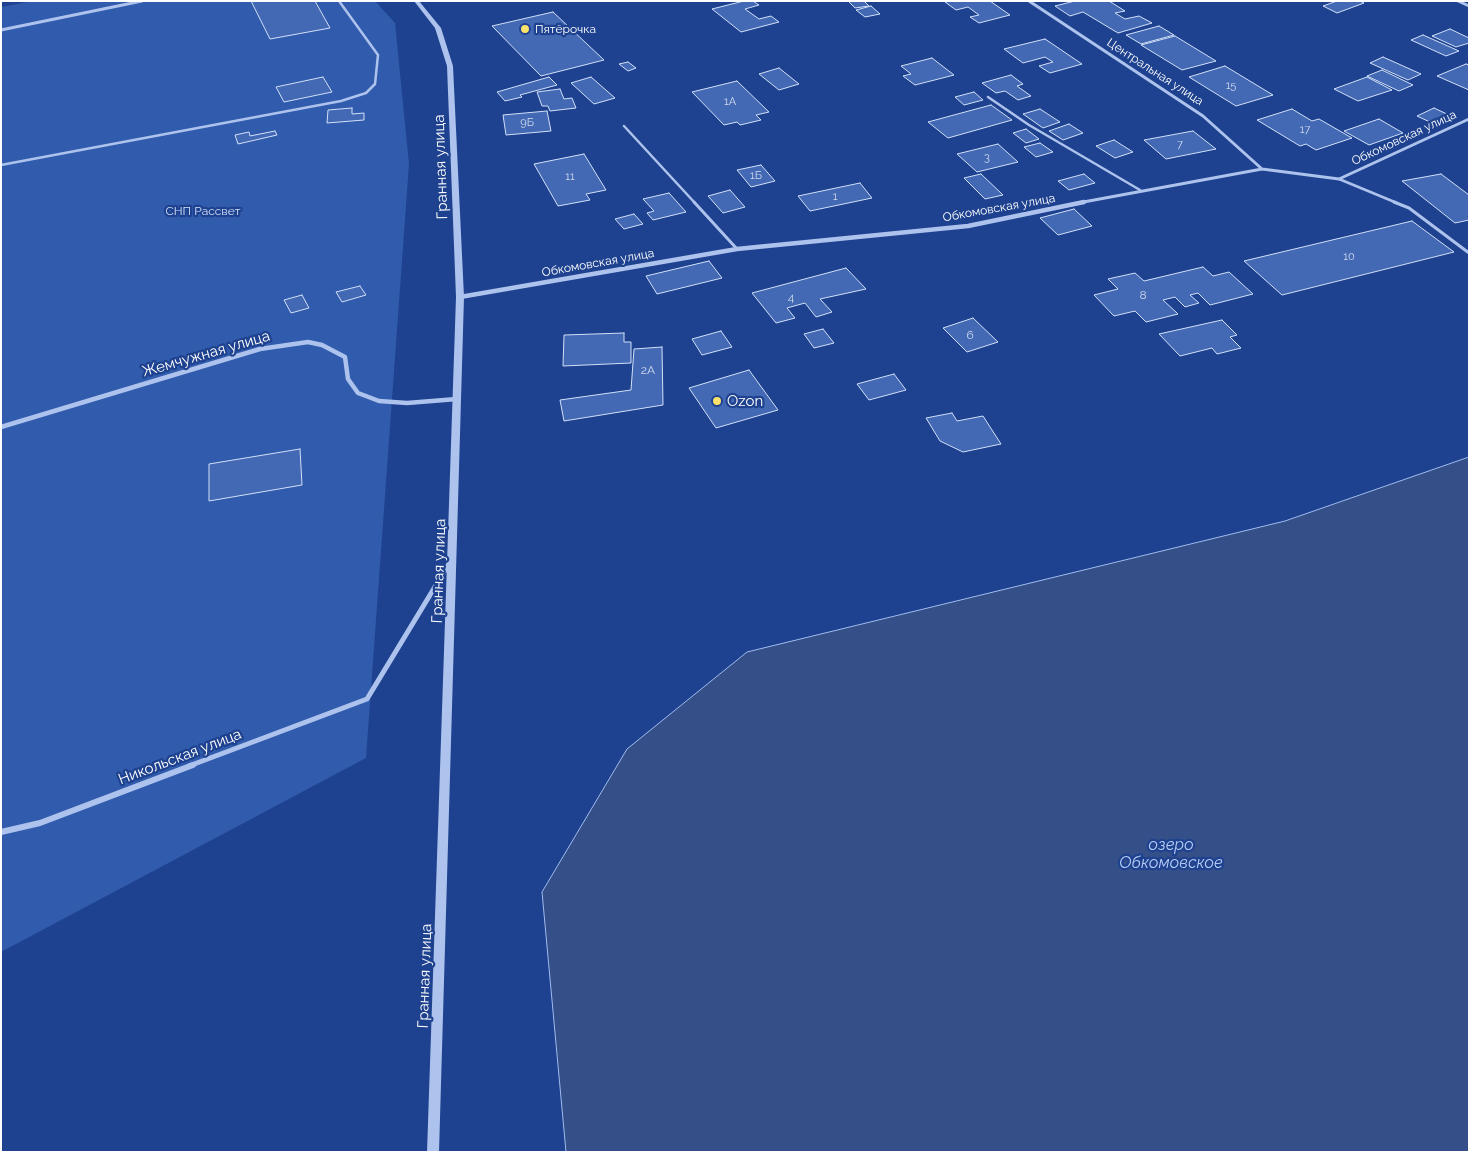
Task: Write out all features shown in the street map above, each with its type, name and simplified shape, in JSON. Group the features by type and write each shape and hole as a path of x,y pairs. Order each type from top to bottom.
{"street":[{"path":"1,30 142,1"},
{"name":"Гранная улица","path":"416,1 438,28 450,66 460,297 454,557 433,1152"},
{"name":"Центральная улица","path":"1030,1 1203,116 1262,169"},
{"path":"1458,1 1469,6"},
{"name":"Обкомовская улица","path":"460,297 737,249 968,226 1140,190 1262,169 1339,179 1469,119"},
{"name":"Жемчужная улица","path":"1,427 260,349 308,342 322,345 345,357 348,379 358,394 379,401 407,403 458,398"},
{"name":"Никольская улица","path":"1,832 40,824 367,699 454,557"}],"lane":[{"path":"1,165 341,101 366,93 375,84 378,55 339,1"},
{"path":"988,97 1029,125 1140,190"},
{"path":"624,126 737,249"},
{"path":"1339,179 1409,208 1469,253"}],"green space":[{"name":"СНП Рассвет","path":"33,1 375,1 395,23 409,164 366,758 1,952 1,7"}],"water":[{"name":"озеро Обкомовское","path":"1469,457 1469,1152 566,1152 542,892 627,749 747,652 1285,521"}],"building":[{"path":"251,1 315,1 330,28 270,39"},
{"path":"744,1 753,1 759,5 745,9 759,19 771,16 779,22 741,32 712,9"},
{"path":"848,1 864,1 869,6 855,8"},
{"path":"990,1 1010,15 979,23 970,17 979,15 968,7 956,10 945,2"},
{"path":"1075,1 1109,1 1125,11 1115,13 1125,19 1139,16 1152,23 1118,33 1083,12 1070,16 1055,6"},
{"path":"1337,1 1360,1 1364,3 1337,13 1323,6"},
{"path":"871,6 880,14 865,17 856,10"},
{"path":"553,12 604,60 541,76 492,26"},
{"path":"1159,26 1174,35 1141,44 1126,35"},
{"path":"1450,29 1469,38 1469,43 1456,47 1432,36"},
{"path":"1423,35 1459,51 1446,56 1411,40"},
{"path":"1175,36 1216,61 1182,70 1141,45"},
{"path":"1045,39 1082,64 1050,73 1039,66 1053,62 1045,57 1023,63 1004,49"},
{"path":"1383,57 1421,74 1408,80 1370,63"},
{"path":"932,58 954,75 915,85 903,76 911,74 901,66"},
{"path":"628,62 636,68 628,71 619,64"},
{"path":"1466,64 1469,65 1469,90 1437,76"},
{"path":"1225,66 1273,95 1236,106 1189,77"},
{"path":"779,68 799,84 779,90 759,74"},
{"path":"1382,70 1413,85 1399,91 1367,76"},
{"path":"1011,75 1023,84 1017,86 1031,96 1018,100 1005,91 996,93 982,83"},
{"path":"323,77 332,92 284,102 276,87"},
{"path":"549,77 557,85 520,95 522,97 505,101 497,92"},
{"path":"591,77 615,98 594,104 571,83"},
{"path":"1367,77 1392,90 1358,101 1334,89"},
{"path":"737,81 769,112 756,115 761,120 740,125 737,122 724,125 692,92"},
{"path":"560,89 564,99 572,98 576,108 550,111 548,106 542,106 537,92"},
{"path":"974,92 983,100 964,105 955,97"},
{"path":"991,105 1012,120 948,138 928,122"},
{"path":"352,108 352,114 364,113 364,120 327,123 328,110"},
{"path":"1434,108 1449,115 1432,123 1417,116"},
{"path":"1040,109 1060,122 1043,128 1023,114"},
{"path":"1292,109 1312,121 1319,119 1352,138 1316,150 1306,144 1300,146 1257,120"},
{"path":"547,111 551,131 506,135 503,115"},
{"path":"1379,119 1403,133 1369,145 1344,131"},
{"path":"1069,124 1083,133 1063,140 1049,131"},
{"path":"1026,129 1039,139 1026,143 1013,133"},
{"path":"275,131 277,135 238,144 235,135 249,132 250,136"},
{"path":"1193,131 1216,149 1166,159 1144,140"},
{"path":"1114,140 1133,152 1115,158 1096,146"},
{"path":"1040,143 1053,152 1036,157 1024,147"},
{"path":"998,144 1018,162 977,172 957,154"},
{"path":"584,154 606,190 586,194 590,200 558,206 534,164"},
{"path":"761,165 775,181 751,187 737,170"},
{"path":"981,174 1003,195 985,199 964,178"},
{"path":"1084,174 1095,183 1069,190 1058,181"},
{"path":"1441,174 1469,195 1469,220 1455,223 1402,181"},
{"path":"860,183 872,198 810,211 798,196"},
{"path":"730,190 745,207 723,213 708,196"},
{"path":"669,193 686,212 653,220 647,213 654,211 643,199"},
{"path":"1074,209 1092,226 1058,235 1040,218"},
{"path":"634,214 643,224 624,229 615,219"},
{"path":"1412,221 1454,252 1282,295 1244,261"},
{"path":"709,261 722,278 657,294 646,276"},
{"path":"1203,267 1213,276 1229,272 1253,294 1210,305 1198,293 1190,295 1199,303 1185,307 1175,297 1163,300 1178,314 1146,322 1135,311 1114,316 1094,295 1118,289 1108,279 1135,273 1144,281"},
{"path":"846,268 866,289 820,299 832,312 816,317 805,303 787,308 795,318 776,323 752,293"},
{"path":"360,286 366,295 342,302 336,292"},
{"path":"302,295 309,308 291,313 284,300"},
{"path":"973,318 998,342 967,352 943,328"},
{"path":"1222,320 1237,335 1230,337 1241,348 1217,354 1212,348 1180,356 1159,334"},
{"path":"823,329 834,343 814,348 804,334"},
{"path":"721,331 732,347 702,355 692,339"},
{"path":"624,333 624,342 631,342 631,363 563,366 564,335"},
{"path":"662,347 663,405 564,421 560,400 631,390 634,349"},
{"path":"749,370 778,410 716,428 689,388"},
{"path":"894,374 906,390 869,400 857,384"},
{"path":"952,413 957,421 983,416 1001,444 963,452 940,441 926,418"},
{"path":"300,449 302,485 209,501 209,464"}],"place":[{"name":"Пятёрочка","path":"525,29"},
{"name":"Ozon","path":"717,401"}]}
